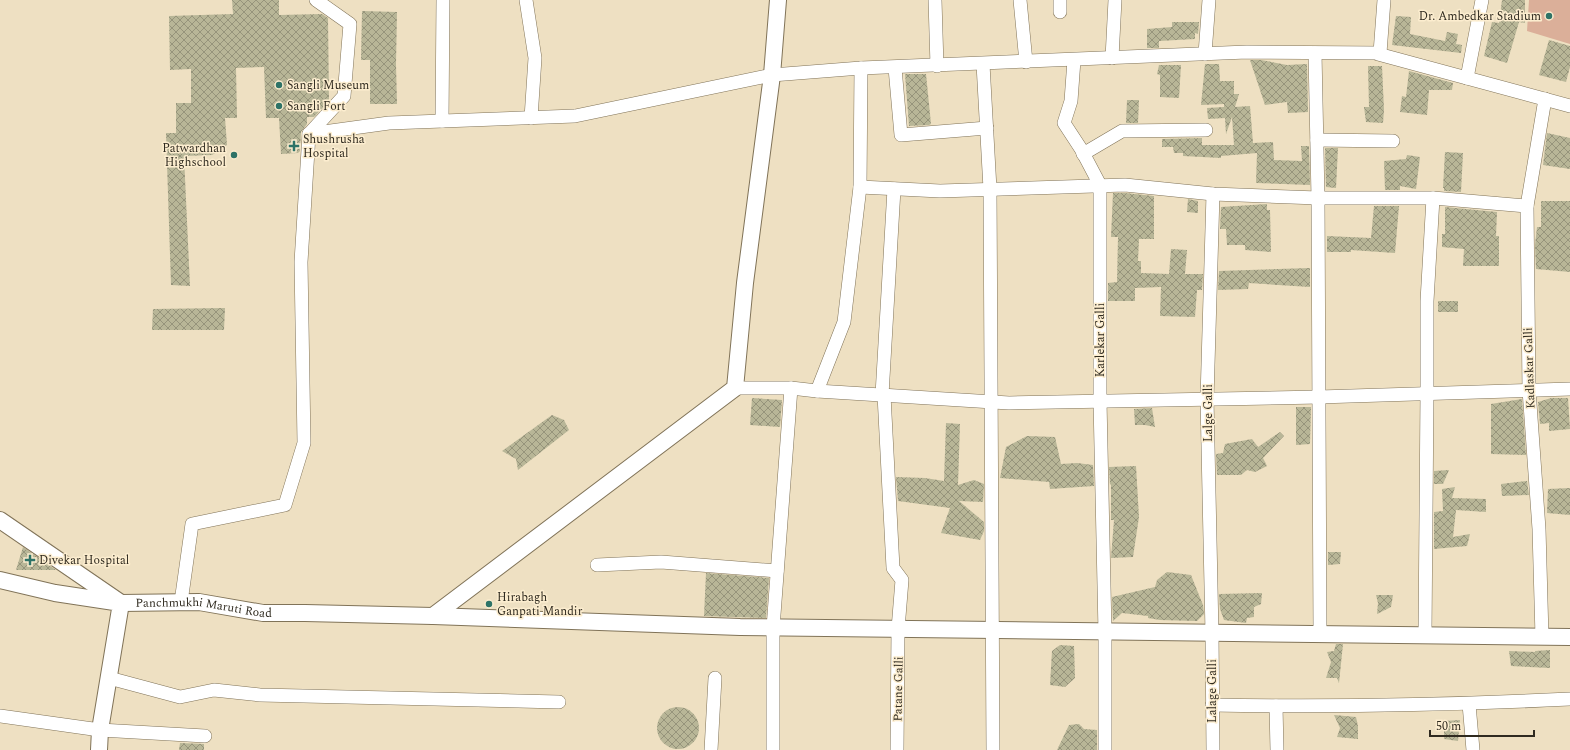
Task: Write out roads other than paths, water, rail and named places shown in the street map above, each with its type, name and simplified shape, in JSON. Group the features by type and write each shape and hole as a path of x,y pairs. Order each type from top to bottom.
{"street":[{"path":"182,602 192,524 285,505 304,443 301,262 309,134 344,96 350,24 316,0"},
{"path":"442,121 443,0"},
{"path":"526,0 535,58 532,118"},
{"path":"735,388 745,283 772,75 778,0"},
{"path":"935,0 937,66"},
{"path":"1020,0 1026,62"},
{"path":"1112,58 1115,0"},
{"path":"1205,54 1209,0"},
{"path":"1384,0 1380,53 1378,54 1570,106"},
{"path":"1467,78 1482,0"},
{"path":"309,134 389,123 575,116 772,75 861,68 895,68 1247,52 1315,54 1380,53"},
{"path":"1315,54 1318,198 1320,634"},
{"name":"Karlekar Galli","path":"1074,60 1071,101 1064,123 1084,154 1100,185 1100,401 1105,632 1104,750"},
{"path":"983,64 990,189 993,630 992,750"},
{"path":"817,391 844,322 860,187 861,68"},
{"path":"895,68 901,135 987,128"},
{"name":"Kadlaskar Galli","path":"1542,637 1539,529 1528,390 1527,206 1546,100"},
{"path":"1084,154 1122,131 1206,130"},
{"path":"1317,140 1393,141"},
{"path":"860,187 940,191 1125,185 1213,194 1318,198 1433,198 1527,206"},
{"name":"Patane Galli","path":"894,189 883,395 893,568 902,580 898,629 897,750"},
{"name":"Lalge Galli","path":"1212,633 1207,399 1213,194"},
{"path":"1425,635 1428,393 1427,301 1433,198"},
{"path":"433,616 735,388 791,388 817,391 1009,403 1319,397 1570,389"},
{"path":"773,750 773,628 791,388"},
{"name":"Panchmukhi Maruti Road","path":"0,520 121,603 199,602 263,614 305,613 433,616 773,628 1570,637"},
{"path":"597,565 661,562 777,571"},
{"path":"0,580 55,593 121,603 100,730 99,750"},
{"name":"Lalage Galli","path":"1212,633 1213,750"},
{"path":"109,678 180,697 214,690 260,695 559,702"},
{"path":"711,750 715,678"},
{"path":"1212,705 1276,706 1469,704 1570,699"},
{"path":"1469,704 1473,750"},
{"path":"1276,706 1277,750"},
{"path":"0,716 100,730 205,736"}],"place":[{"name":"Dr. Ambedkar Stadium","path":"1549,16"},
{"name":"Sangli Museum","path":"279,85"},
{"name":"Sangli Fort","path":"279,106"},
{"name":"Shushrusha Hospital","path":"294,146"},
{"name":"Patwardhan Highschool","path":"234,155"},
{"name":"Divekar Hospital","path":"30,560"},
{"name":"Hirabagh Ganpati Mandir","path":"489,604"}]}
